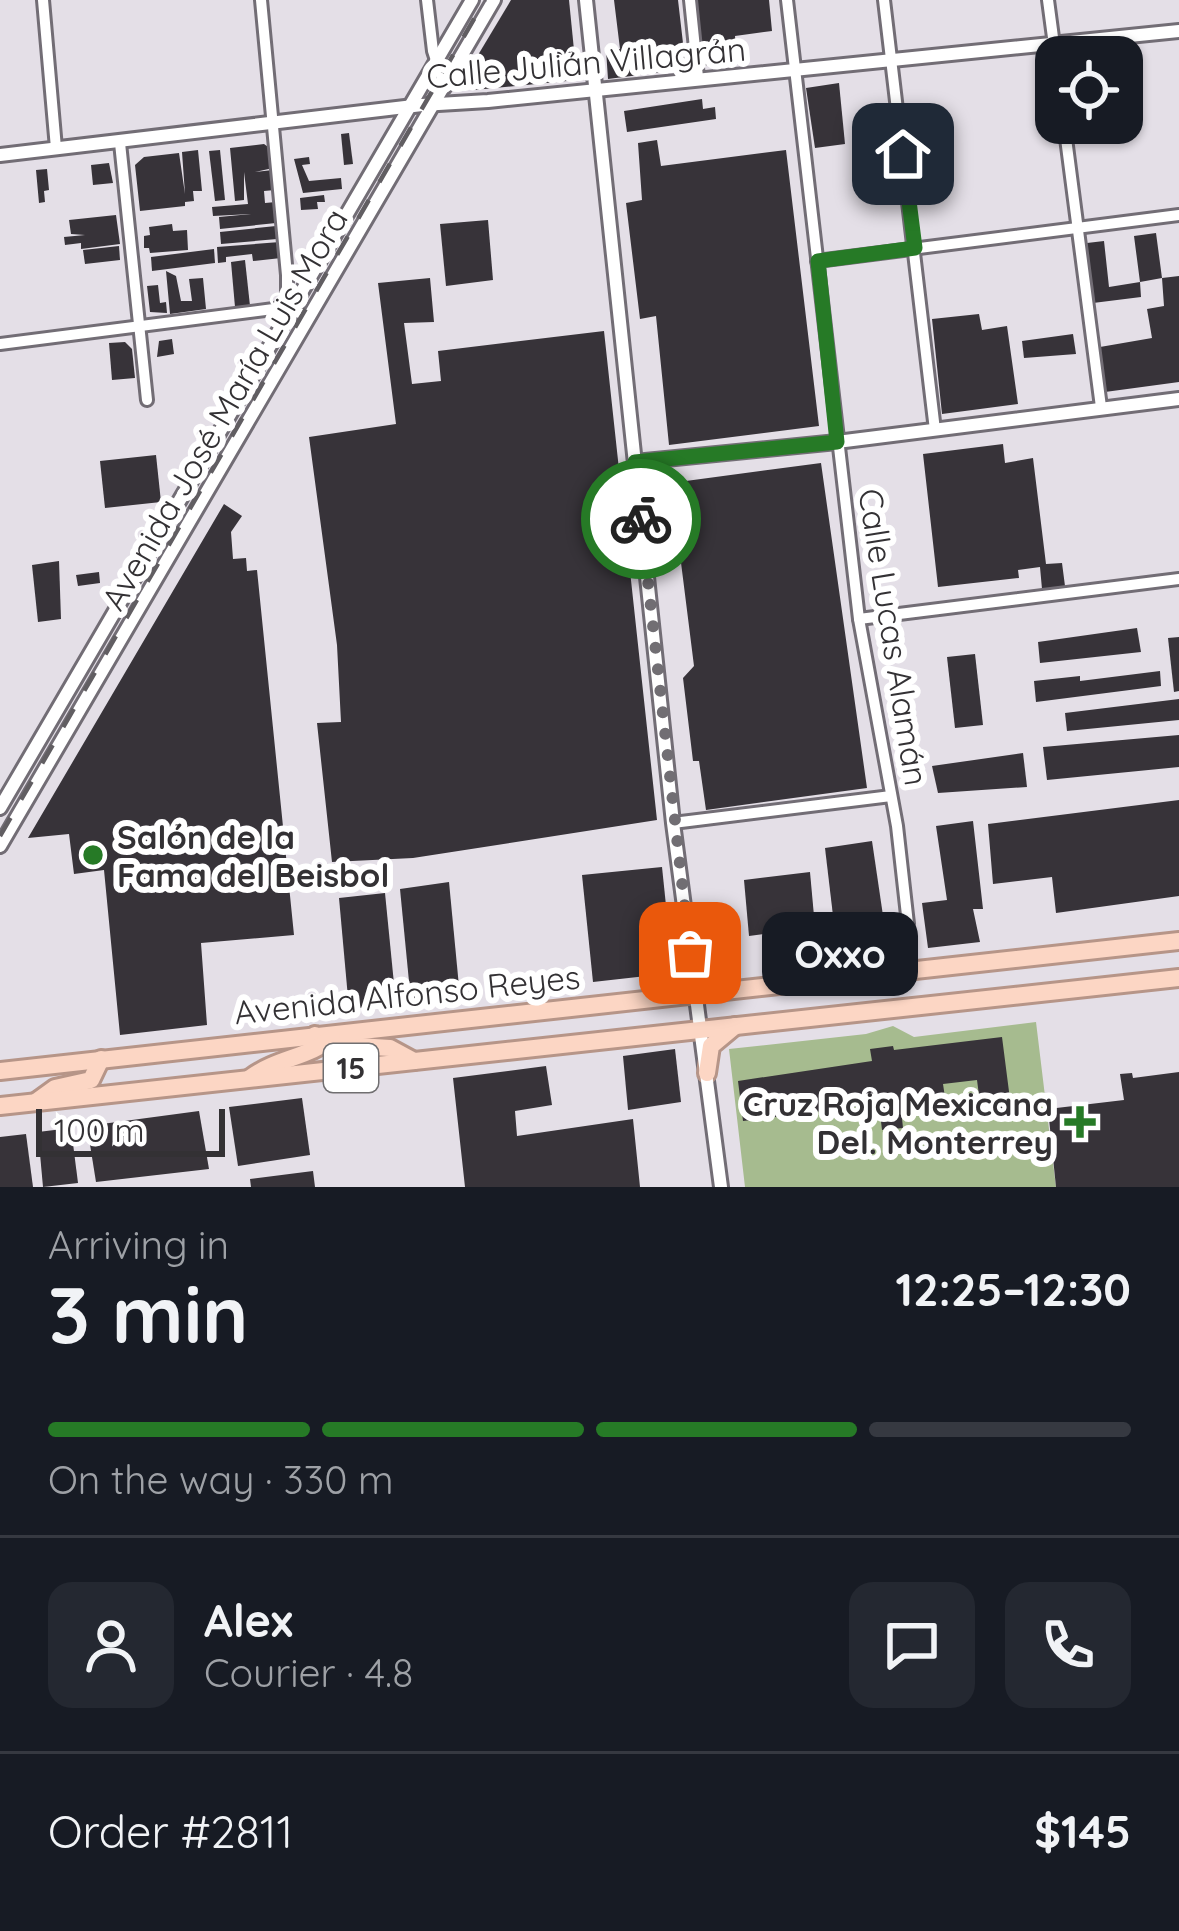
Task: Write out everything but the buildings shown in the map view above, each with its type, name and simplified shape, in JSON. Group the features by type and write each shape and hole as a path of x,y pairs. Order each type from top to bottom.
{"highway":[{"name":"Avenida Alfonso Reyes","path":"0,1071 1179,941"},
{"name":"Avenida Alfonso Reyes","path":"0,1106 1179,978"},
{"path":"707,1073 715,1040 747,1023"},
{"path":"249,1079 271,1062 325,1036 390,1048 414,1061"},
{"path":"37,1102 55,1088 91,1080 100,1059"}],"street":[{"path":"43,0 56,148"},
{"path":"261,0 290,308"},
{"path":"427,0 436,65 445,88"},
{"name":"Avenida José María Luis Mora","path":"0,808 472,0"},
{"name":"Avenida José María Luis Mora","path":"0,846 494,0"},
{"path":"586,0 673,823 721,1187"},
{"path":"690,0 698,77"},
{"name":"Calle Lucas Alamán","path":"787,0 859,619 908,924"},
{"path":"884,0 935,430"},
{"path":"1048,0 1053,36"},
{"name":"Calle Julián Villagrán","path":"1134,36 1179,31"},
{"name":"Calle Julián Villagrán","path":"0,155 410,106 1035,47"},
{"path":"120,143 147,400"},
{"path":"1067,144 1101,407"},
{"path":"818,261 1179,215"},
{"path":"0,344 290,308 310,316"},
{"path":"635,462 1179,399"},
{"path":"859,619 1179,579"},
{"path":"673,823 891,796"}],"green space":[{"path":"1036,1022 1056,1187 745,1187 729,1049 866,1034 893,1026 914,1037"}],"railway":[{"path":"0,836 485,0"}],"way so far":[{"path":"641,519 690,953"}],"place":[{"name":"Salón de la Fama del Beisbol","path":"93,855"},
{"name":"Oxxo","path":"690,953"},
{"name":"Cruz Roja Mexicana Del. Monterrey","path":"1080,1122"}],"route":[{"path":"641,519 635,462 837,442 818,261 915,248 903,154"}]}
